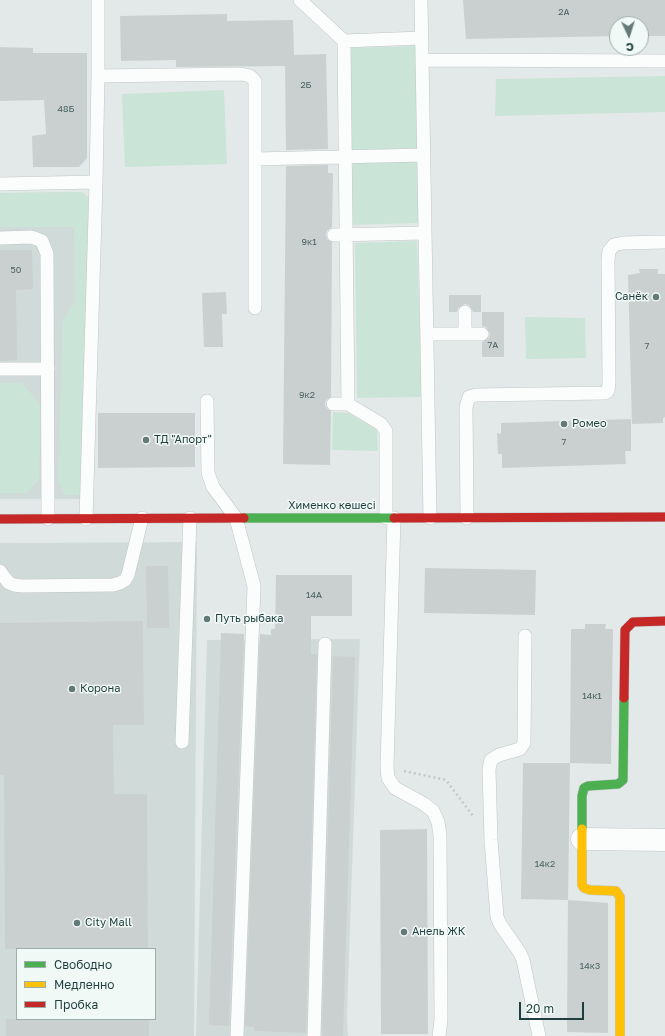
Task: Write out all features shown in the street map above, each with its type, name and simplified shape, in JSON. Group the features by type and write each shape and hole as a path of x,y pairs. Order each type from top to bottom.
{"main road":[{"name":"Хименко көшесі","path":"0,519 665,517"},
{"path":"620,1036 620,897 616,891 590,890 584,888 582,881 582,796 584,788 591,785 618,784 623,780 625,630 633,622 665,621"}],"street":[{"path":"582,839 665,840"}],"lane":[{"path":"86,519 96,182 98,0"},
{"path":"300,0 344,41 422,38"},
{"path":"421,0 430,518"},
{"path":"344,41 345,158 340,234 348,404"},
{"path":"422,60 665,61"},
{"path":"98,76 241,74 250,76 254,81 255,308"},
{"path":"255,159 423,155"},
{"path":"0,184 96,182"},
{"path":"340,234 425,233"},
{"path":"0,238 31,237 42,241 47,254 48,519"},
{"path":"467,518 466,407 469,397 476,395 606,393 608,391 609,383 609,251 614,245 623,243 665,242"},
{"path":"465,312 465,334"},
{"path":"427,334 482,334"},
{"path":"0,369 48,369"},
{"path":"207,401 208,473 213,487 236,518 254,586 237,1036"},
{"path":"333,404 348,404 382,424 386,431 390,518 387,767 388,778 395,788 424,804 433,811 438,822 440,835 441,1013 439,1036"},
{"path":"0,571 9,583 22,586 113,585 120,583 125,580 128,575 142,518"},
{"path":"182,742 190,518"},
{"path":"525,636 524,743 520,749 499,755 491,760 489,769 491,840 497,917 523,960 539,1036"},
{"path":"314,1036 325,644"}],"path":[{"path":"387,767 446,780 491,840"}],"shaded area":[{"path":"82,192 81,499 0,499 0,193"},
{"path":"197,542 194,1036 0,1036 0,543"},
{"path":"360,639 347,1014 348,1036 196,1036 207,640"}],"green space":[{"path":"415,46 418,148 351,150 347,48"},
{"path":"665,76 665,112 495,116 496,79"},
{"path":"224,90 227,164 125,167 122,94"},
{"path":"419,160 421,223 350,225 353,162"},
{"path":"82,192 92,200 81,495 65,495 58,480 63,320 75,301 74,227 0,227 0,193"},
{"path":"417,241 422,397 357,398 355,243"},
{"path":"525,317 585,318 586,358 526,359"},
{"path":"0,383 22,383 41,406 39,480 26,493 0,493"},
{"path":"333,412 348,413 377,430 378,451 332,450"}],"building":[{"path":"463,0 665,0 665,36 649,36 649,16 609,16 609,36 466,39"},
{"path":"227,14 227,21 293,20 294,55 326,54 328,149 286,150 285,66 176,67 176,60 121,61 120,16"},
{"path":"0,47 33,48 33,53 87,53 87,158 79,167 33,167 32,136 46,134 44,100 0,101"},
{"path":"328,165 328,173 333,173 332,227 327,231 326,235 327,239 332,242 331,397 326,400 325,404 326,408 331,411 330,465 283,464 286,166"},
{"path":"0,250 32,250 33,289 16,290 17,360 0,361"},
{"path":"639,269 658,269 658,274 665,274 665,417 663,418 663,423 632,424 628,275 640,273"},
{"path":"226,292 227,314 222,314 223,347 204,347 202,293"},
{"path":"449,295 481,295 481,312 473,312 469,305 465,304 458,308 457,312 449,312"},
{"path":"482,312 504,312 504,357 482,357 482,342 489,338 490,334 486,327 482,326"},
{"name":"ТД \"Апорт\"","path":"98,413 195,413 195,467 98,468"},
{"path":"631,419 631,451 625,451 626,464 502,468 502,454 498,454 497,433 501,434 501,423"},
{"path":"146,566 168,566 169,628 147,628"},
{"path":"425,568 536,570 535,615 424,613"},
{"path":"276,575 352,575 352,616 311,616 311,654 316,654 317,656 306,1033 254,1031 254,1027 245,1026 260,634 271,635 271,629 275,629"},
{"path":"143,621 144,725 113,725 114,794 147,794 148,948 5,949 4,775 0,775 0,623"},
{"path":"585,624 606,624 605,629 613,629 611,764 570,763 571,629 585,629"},
{"path":"221,633 244,634 229,1026 209,1025"},
{"path":"333,656 355,657 343,1036 323,1036 322,1033"},
{"path":"523,763 570,763 568,900 521,899"},
{"name":"Анель ЖК","path":"427,829 428,1034 381,1034 380,830"},
{"path":"568,900 608,903 608,1033 567,1032"},
{"path":"6,1019 149,1020 149,1036 6,1036"}],"traffic: fast":[{"path":"244,518 394,518"},
{"path":"582,829 582,796 584,788 588,786 618,784 623,780 624,698"}],"traffic: slow":[{"path":"582,829 582,885 584,888 590,890 616,891 620,897 620,1036"}],"traffic: jam":[{"path":"394,518 665,517"},
{"path":"0,519 244,518"},
{"path":"624,698 625,630 633,622 665,621"}],"place":[{"name":"Санёк","path":"656,297"},
{"name":"Ромео","path":"564,424"},
{"name":"ТД \"Апорт\"","path":"146,440"},
{"name":"Путь рыбака","path":"207,619"},
{"name":"Корона","path":"72,689"},
{"name":"City Mall","path":"77,923"},
{"name":"Анель ЖК","path":"404,932"}]}
